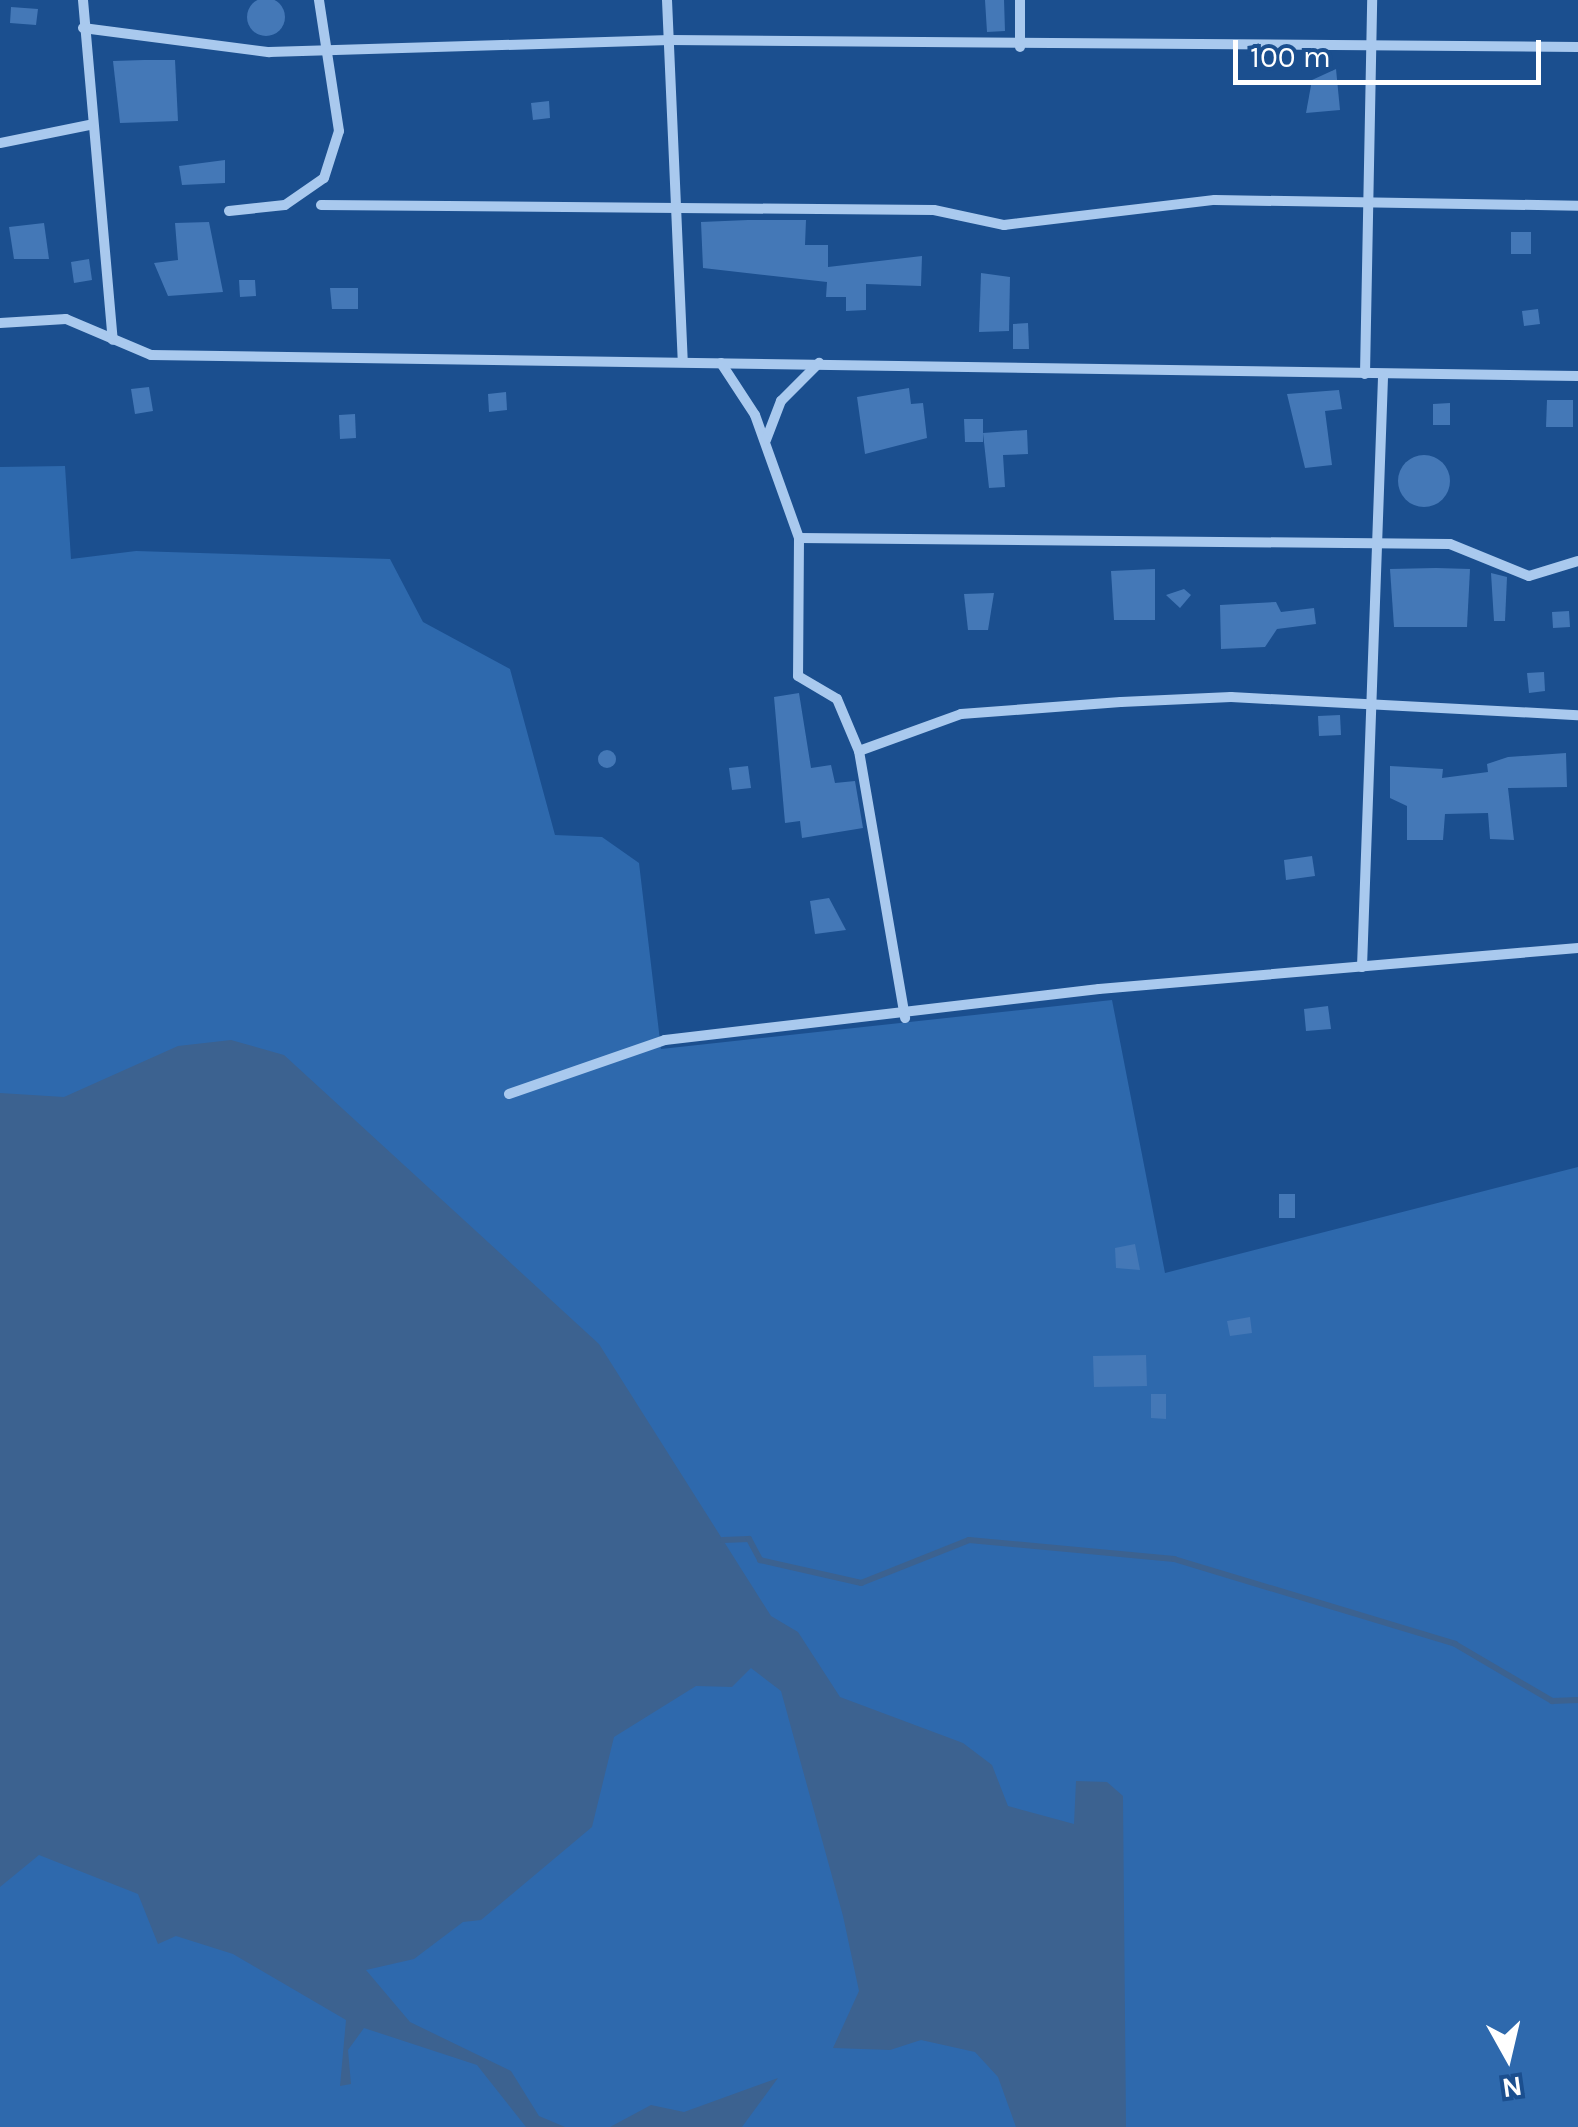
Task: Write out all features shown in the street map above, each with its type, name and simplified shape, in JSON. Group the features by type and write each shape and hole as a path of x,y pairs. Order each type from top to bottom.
{"street":[{"path":"83,0 89,124 113,340"},
{"path":"228,211 285,205 324,178 339,131 330,50 319,0"},
{"path":"667,0 683,362"},
{"path":"1020,0 1020,46"},
{"path":"1365,374 1369,0"},
{"path":"83,28 212,47 330,50 670,40 1371,50 1578,48"},
{"path":"0,143 89,124"},
{"path":"320,205 677,214 934,210 1004,225 1215,200 1367,206 1578,206"},
{"path":"0,323 66,318 151,355 1578,376"},
{"path":"721,363 766,441 799,538 798,676 837,698 859,751 904,1018"},
{"path":"766,441 781,401 819,364"},
{"path":"1362,966 1380,548 1383,376"},
{"path":"799,538 1380,548 1466,546 1529,576 1578,561"},
{"path":"859,751 961,714 1231,698 1578,715"},
{"path":"510,1094 665,1040 904,1018 1362,966 1578,948"}],"shaded area":[{"path":"65,466 71,559 136,551 390,559 423,622 510,669 555,835 602,837 639,863 661,1049 1112,1000 1165,1273 1578,1167 1578,2127 0,2127 0,467"},
{"path":"231,1040 284,1055 599,1344 771,1616 798,1632 840,1697 963,1743 992,1765 1008,1806 1074,1824 1076,1781 1107,1782 1123,1796 1126,2127 1016,2127 998,2077 975,2052 921,2040 890,2050 833,2048 859,1991 843,1916 781,1691 751,1668 732,1687 696,1686 614,1737 592,1827 481,1920 463,1922 414,1959 366,1970 410,2022 511,2071 539,2116 565,2127 526,2127 477,2065 364,2028 348,2050 351,2084 340,2086 346,2020 233,1954 176,1936 158,1944 138,1894 39,1855 0,1887 0,1093 64,1097 178,1046"},
{"path":"778,2078 742,2127 610,2127 651,2105 684,2112"}],"building":[{"path":"266,-2 280,3 285,17 280,31 266,36 252,31 247,17 252,3"},
{"path":"985,0 1004,0 1005,31 987,32"},
{"path":"11,7 38,9 36,25 10,23"},
{"path":"175,60 178,121 120,123 113,61"},
{"path":"1336,69 1340,110 1306,113 1312,80"},
{"path":"549,101 550,118 533,120 531,103"},
{"path":"225,160 225,183 182,185 179,166"},
{"path":"806,220 805,245 828,245 828,267 922,256 921,286 866,284 866,310 846,311 846,297 826,297 827,282 703,268 701,222"},
{"path":"209,222 223,292 168,296 154,263 178,260 175,223"},
{"path":"44,223 49,259 14,259 9,227"},
{"path":"1511,232 1531,232 1531,254 1511,254"},
{"path":"89,259 92,280 74,283 71,262"},
{"path":"981,273 1010,277 1009,331 979,332"},
{"path":"239,280 255,280 256,296 240,297"},
{"path":"330,288 358,288 358,309 332,309"},
{"path":"1538,309 1540,324 1524,326 1522,311"},
{"path":"1028,323 1029,349 1013,349 1013,324"},
{"path":"149,387 153,411 135,414 131,389"},
{"path":"909,388 911,404 923,403 927,438 865,454 857,397"},
{"path":"1339,390 1342,409 1325,411 1332,465 1305,468 1287,394"},
{"path":"506,392 507,410 489,412 488,394"},
{"path":"1547,400 1573,400 1573,427 1546,427"},
{"path":"1450,403 1450,425 1433,425 1433,404"},
{"path":"355,414 356,438 340,439 339,415"},
{"path":"964,419 983,419 983,442 965,442"},
{"path":"1027,430 1028,454 1003,455 1005,487 989,488 983,433"},
{"path":"1424,455 1443,462 1450,481 1443,500 1424,507 1405,500 1398,481 1405,462"},
{"path":"1155,569 1155,620 1114,620 1111,571"},
{"path":"1390,569 1470,569 1467,627 1394,627"},
{"path":"1491,573 1507,577 1505,621 1494,621"},
{"path":"1184,589 1191,595 1180,608 1166,595"},
{"path":"994,593 988,630 968,630 964,594"},
{"path":"1276,602 1281,612 1314,608 1316,624 1277,629 1265,647 1221,649 1220,605"},
{"path":"1569,611 1570,627 1553,628 1552,612"},
{"path":"1544,672 1545,691 1529,693 1527,673"},
{"path":"799,693 811,768 831,765 835,783 855,781 863,828 802,838 800,821 785,823 774,697"},
{"path":"1340,715 1341,735 1319,736 1318,716"},
{"path":"607,750 614,752 614,766 607,768 600,766 598,759 600,752"},
{"path":"1566,753 1567,787 1508,788 1514,840 1490,839 1488,813 1445,814 1443,840 1407,840 1407,806 1390,798 1390,766 1443,769 1442,778 1488,772 1487,764 1508,757"},
{"path":"748,766 751,788 732,790 729,768"},
{"path":"1312,856 1315,876 1286,880 1284,860"},
{"path":"829,898 846,930 815,934 810,901"},
{"path":"1328,1006 1331,1029 1306,1031 1304,1009"},
{"path":"1279,1194 1295,1194 1295,1218 1279,1218"},
{"path":"1135,1244 1140,1270 1116,1268 1115,1248"},
{"path":"1250,1317 1252,1333 1230,1336 1227,1321"},
{"path":"1146,1355 1147,1386 1094,1387 1093,1356"},
{"path":"1151,1394 1166,1394 1166,1419 1151,1418"}],"waterway":[{"path":"723,1540 749,1539 760,1560 861,1583 969,1540 1174,1559 1455,1644 1552,1701 1578,1700"}]}
